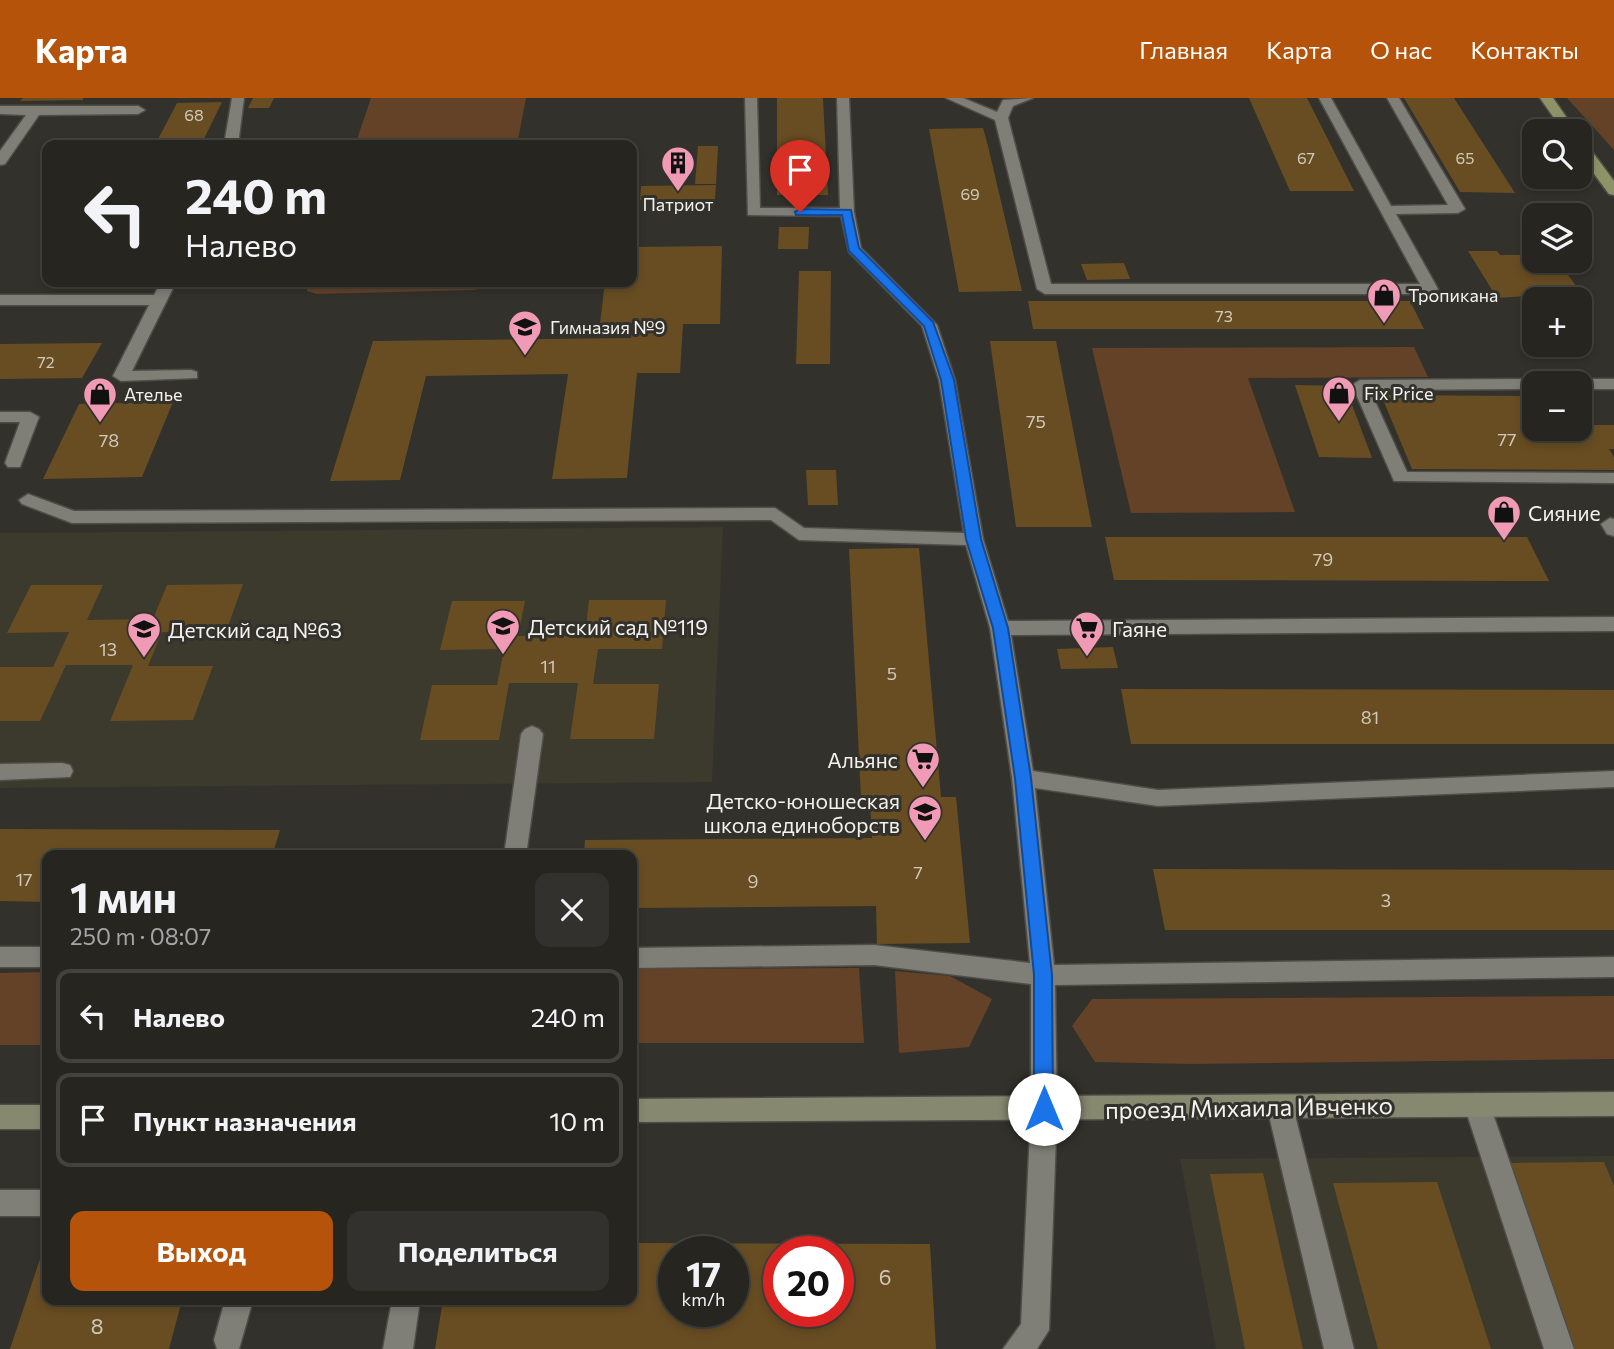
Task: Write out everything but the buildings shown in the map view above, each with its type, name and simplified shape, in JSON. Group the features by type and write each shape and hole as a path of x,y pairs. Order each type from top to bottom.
{"main road":[{"path":"1546,98 1561,119"},
{"path":"1592,161 1614,191"}],"street":[{"name":"проезд Михаила Ивченко","path":"637,1111 1614,1104"},
{"path":"0,1117 42,1117"}],"lane":[{"path":"232,140 238,98"},
{"path":"751,98 753,212 847,212"},
{"path":"843,98 847,212 853,249 929,325 947,380 974,539 1000,628 1023,778 1043,975 1044,1109 1032,1343"},
{"path":"952,98 1000,118"},
{"path":"1027,98 1008,103 1000,118 1045,289 1430,289 1325,98"},
{"path":"1386,210 1458,209 1393,98"},
{"path":"0,110 138,110"},
{"path":"0,161 35,111"},
{"path":"166,287 121,376 191,375"},
{"path":"0,300 160,300"},
{"path":"1522,384 1360,384 1400,477 1614,478"},
{"path":"1592,384 1614,384"},
{"path":"0,417 30,417 14,463"},
{"path":"28,500 72,517 775,514 799,534 974,539"},
{"path":"1000,628 1614,624"},
{"path":"516,850 532,734"},
{"path":"0,772 62,771"},
{"path":"1023,778 1158,798 1614,779"},
{"path":"637,958 874,955 1043,975 1614,967"},
{"path":"0,957 42,957"},
{"path":"1477,1105 1559,1349"},
{"path":"1280,1107 1339,1349"},
{"path":"0,1203 42,1203"},
{"path":"229,1340 238,1305"},
{"path":"398,1349 405,1305"}],"shaded area":[{"path":"371,98 526,98 518,140 357,140"},
{"path":"1567,98 1614,98 1614,150 1592,126 1592,119 1586,119"},
{"path":"307,287 488,287 475,290 317,294 307,291"},
{"path":"1414,347 1428,377 1248,378 1295,512 1131,513 1092,348"},
{"path":"723,527 712,782 0,788 0,533"},
{"path":"859,968 864,1043 637,1043 637,969"},
{"path":"895,971 950,976 992,999 969,1047 899,1053"},
{"path":"42,972 42,1045 0,1045 0,973"},
{"path":"1614,996 1614,1059 1190,1064 1095,1062 1072,1026 1092,999"},
{"path":"1614,1156 1614,1349 1216,1349 1180,1159"}],"place":[{"name":"Патриот","path":"678,193"},
{"name":"Тропикана","path":"1384,325"},
{"name":"Гимназия №9","path":"525,357"},
{"name":"Fix Price","path":"1339,423"},
{"name":"Ателье","path":"100,424"},
{"name":"Сияние","path":"1504,542"},
{"name":"Детский сад №119","path":"503,656"},
{"name":"Гаяне","path":"1087,658"},
{"name":"Детский сад №63","path":"144,659"},
{"name":"Альянс","path":"923,789"},
{"name":"Детско-юношеская школа единоборств","path":"925,842"}],"route":[{"path":"800,212 847,212 853,249 929,325 947,380 974,539 1000,628 1023,778 1043,975 1044,1109"}]}
